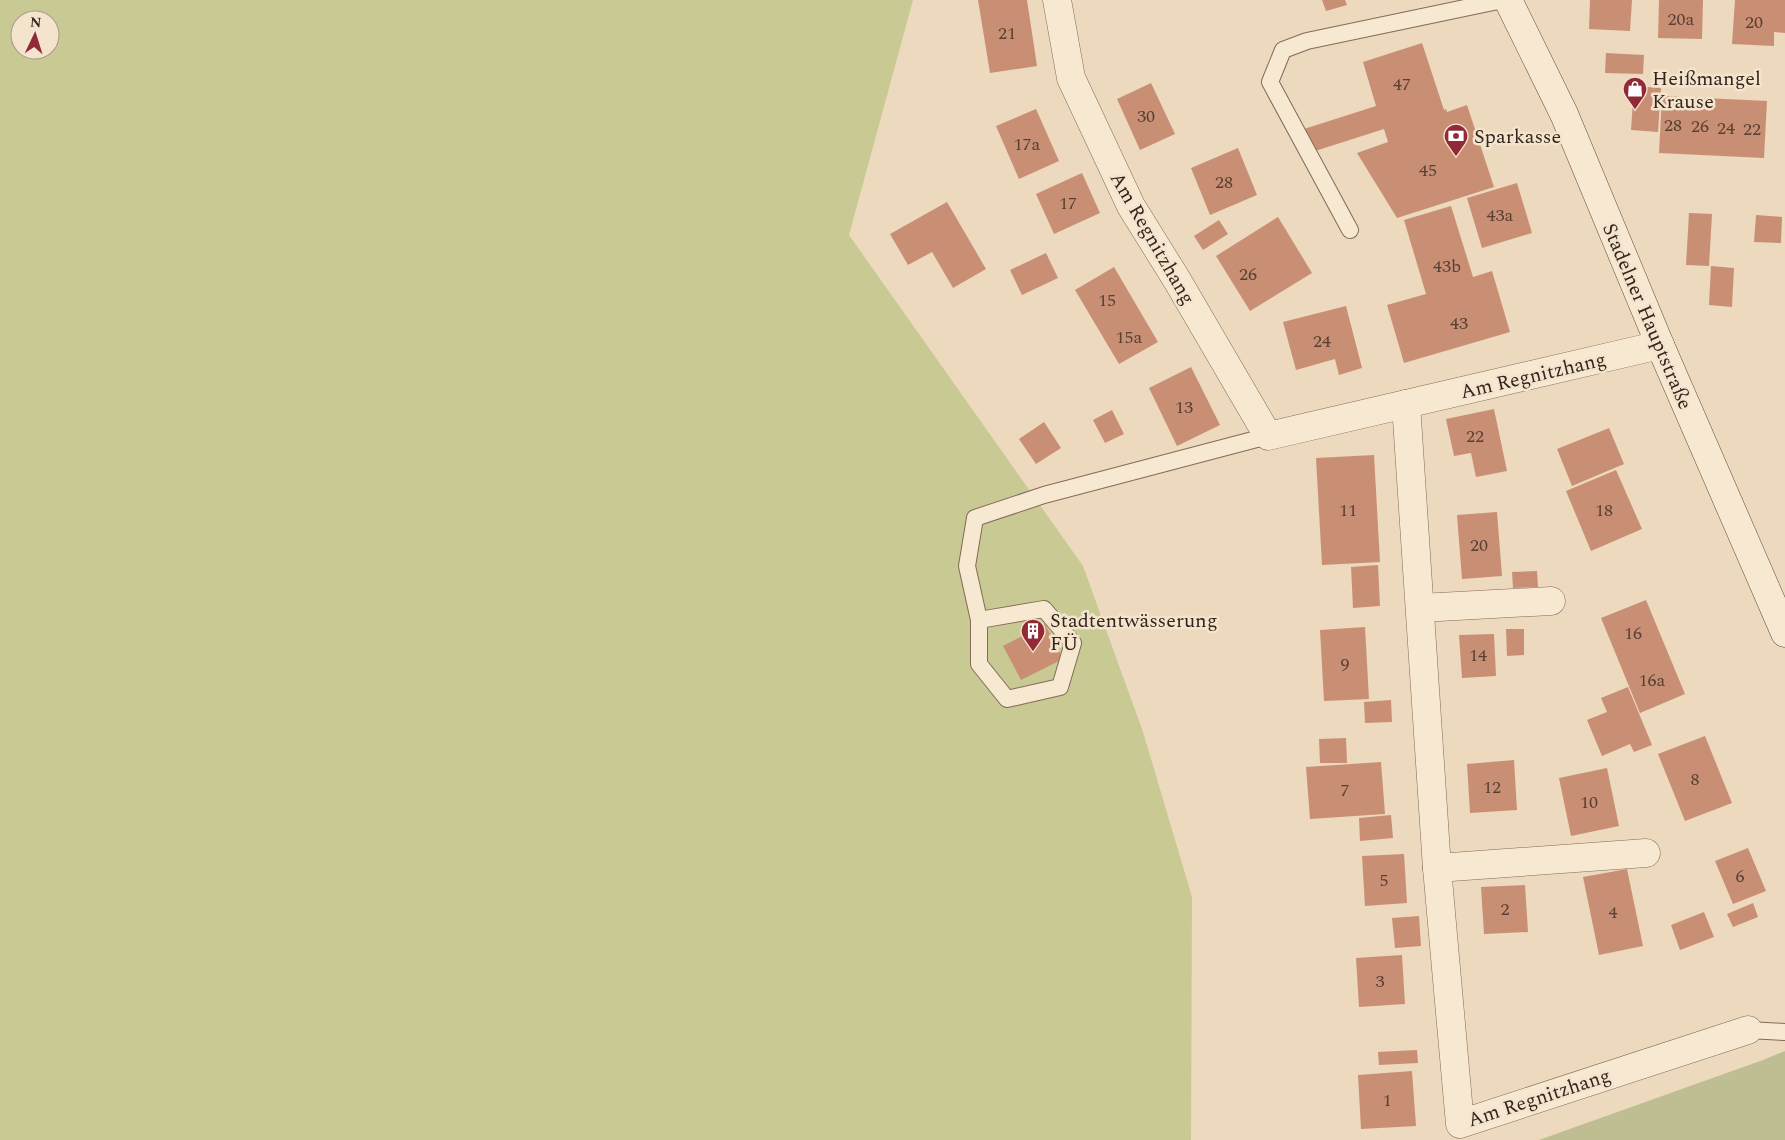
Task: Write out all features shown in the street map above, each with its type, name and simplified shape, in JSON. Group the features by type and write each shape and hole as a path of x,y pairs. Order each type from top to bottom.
{"street":[{"name":"Am Regnitzhang","path":"1057,0 1071,78 1131,206 1177,280 1268,436 1660,345"},
{"name":"Stadelner Hauptstraße","path":"1508,0 1564,114 1660,345 1785,633"},
{"name":"Am Regnitzhang","path":"1406,404 1437,868 1460,1124 1748,1030"},
{"path":"1420,608 1550,601"},
{"path":"1437,868 1646,853"}],"lane":[{"path":"1350,230 1270,82 1283,50 1307,42 1503,0"},
{"name":"Am Regnitzhang","path":"979,620 967,566 975,518 1044,495 1268,436"},
{"path":"1044,609 1073,643 1060,686 1007,699 979,664 979,620 1044,609"},
{"path":"1748,1030 1785,1032"}],"green space":[{"path":"0,0 913,0 849,235 1083,566 1143,732 1192,897 1191,1140 0,1140"},
{"path":"1785,1051 1785,1140 1539,1140 1763,1060"}],"building":[{"path":"978,0 1027,0 1037,66 990,73"},
{"path":"1322,0 1345,0 1347,5 1326,11"},
{"path":"1590,0 1632,0 1630,31 1589,29"},
{"path":"1659,0 1703,0 1702,39 1658,38"},
{"path":"1735,0 1785,0 1785,33 1774,32 1774,46 1732,44"},
{"path":"1422,43 1444,110 1446,109 1447,112 1467,105 1494,187 1397,218 1357,153 1388,142 1384,129 1312,152 1304,129 1376,106 1363,62"},
{"path":"1606,53 1644,55 1643,74 1605,73"},
{"path":"1151,83 1175,134 1140,150 1117,99"},
{"path":"1634,86 1661,88 1658,132 1631,130"},
{"path":"1662,96 1767,101 1764,158 1659,153"},
{"path":"1036,109 1059,161 1019,179 996,126"},
{"path":"1238,148 1257,195 1210,215 1191,168"},
{"path":"1082,173 1100,213 1054,234 1036,194"},
{"path":"1517,183 1532,233 1482,248 1467,198"},
{"path":"947,202 986,269 953,288 932,252 908,265 890,234"},
{"path":"1451,206 1473,277 1492,271 1510,332 1404,363 1387,305 1426,294 1404,220"},
{"path":"1689,213 1712,214 1709,266 1686,265"},
{"path":"1756,215 1782,217 1781,243 1754,242"},
{"path":"1278,217 1312,273 1250,311 1216,256"},
{"path":"1219,220 1228,234 1203,250 1194,236"},
{"path":"1046,253 1058,278 1022,295 1010,270"},
{"path":"1711,266 1734,268 1732,307 1709,305"},
{"path":"1114,267 1158,342 1119,364 1075,290"},
{"path":"1346,306 1362,368 1339,375 1335,359 1296,370 1283,322"},
{"path":"1191,367 1220,425 1177,446 1149,388"},
{"path":"1494,409 1507,471 1476,477 1471,453 1454,456 1446,419"},
{"path":"1112,410 1124,434 1105,443 1093,420"},
{"path":"1044,422 1061,448 1036,464 1019,439"},
{"path":"1609,428 1624,464 1572,486 1557,449"},
{"path":"1374,455 1380,562 1322,565 1316,458"},
{"path":"1616,470 1642,529 1591,551 1566,491"},
{"path":"1497,512 1502,576 1462,579 1457,515"},
{"path":"1378,565 1380,606 1353,608 1351,567"},
{"path":"1537,571 1538,587 1513,588 1512,572"},
{"path":"1646,600 1685,694 1640,713 1601,618"},
{"name":"Stadtentwässerung FÜ","path":"1045,624 1063,659 1021,680 1003,646"},
{"path":"1365,627 1369,699 1324,701 1320,630"},
{"path":"1506,629 1524,629 1524,655 1507,656"},
{"path":"1494,634 1496,676 1462,678 1459,635"},
{"path":"1628,687 1652,745 1634,752 1630,744 1602,756 1587,720 1607,712 1601,698"},
{"path":"1391,700 1392,722 1365,723 1364,702"},
{"path":"1705,736 1732,803 1685,821 1658,754"},
{"path":"1346,738 1347,763 1320,763 1319,739"},
{"path":"1514,760 1517,810 1470,813 1467,764"},
{"path":"1381,762 1385,814 1310,819 1306,767"},
{"path":"1607,768 1619,826 1571,836 1559,778"},
{"path":"1391,815 1393,838 1360,841 1359,818"},
{"path":"1748,848 1766,891 1733,904 1715,861"},
{"path":"1404,854 1407,903 1365,906 1362,856"},
{"path":"1627,869 1643,946 1599,955 1583,877"},
{"path":"1525,885 1528,932 1484,934 1481,887"},
{"path":"1753,903 1758,917 1733,927 1727,914"},
{"path":"1704,912 1714,937 1680,950 1671,925"},
{"path":"1419,916 1421,946 1395,948 1392,918"},
{"path":"1402,955 1405,1004 1359,1007 1356,958"},
{"path":"1417,1050 1418,1063 1379,1065 1378,1052"},
{"path":"1412,1071 1416,1126 1361,1129 1358,1075"}],"place":[{"name":"Heißmangel Krause","path":"1635,110"},
{"name":"Sparkasse","path":"1456,157"},
{"name":"Stadtentwässerung FÜ","path":"1033,652"}]}
